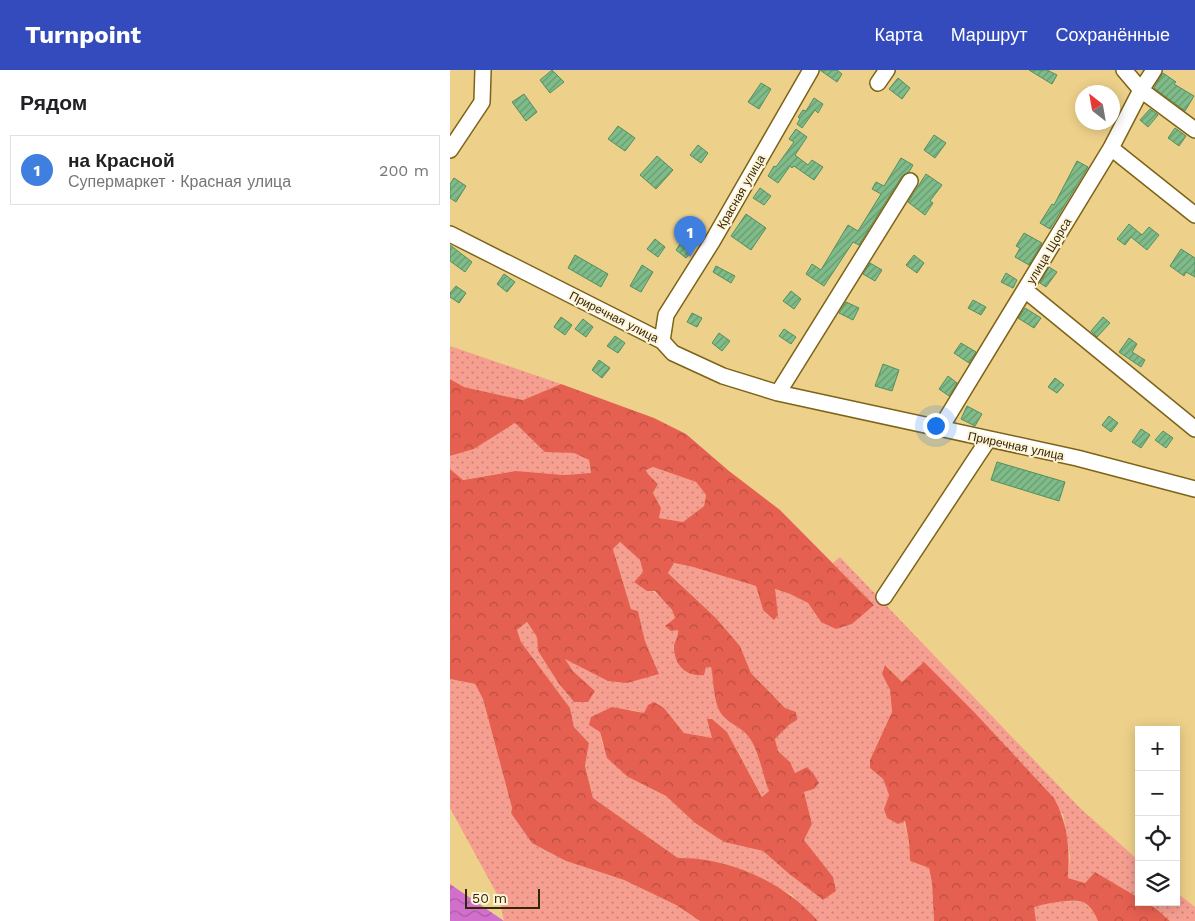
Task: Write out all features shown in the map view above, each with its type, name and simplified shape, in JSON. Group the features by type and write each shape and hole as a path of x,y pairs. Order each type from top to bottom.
{"street":[{"path":"450,150 482,102 483,70"},
{"name":"Красная улица","path":"662,341 666,315 712,242 811,70"},
{"path":"878,83 887,70"},
{"path":"1124,70 1142,90 1195,130"},
{"name":"улица Щорса","path":"940,429 1111,148 1154,70"},
{"path":"1111,148 1195,215"},
{"path":"778,393 910,181"},
{"name":"Приречная улица","path":"450,234 662,341 673,353 723,376 778,393 1077,458 1195,489"},
{"path":"1024,290 1195,429"},
{"path":"884,598 988,440"}],"shaded area":[{"path":"450,346 561,384 523,400 464,387 450,379"},
{"path":"515,423 545,451 575,453 589,460 591,474 565,475 516,471 462,480 450,469 450,456 474,449"},
{"path":"653,467 696,482 706,495 704,506 683,522 659,518 661,508 653,493 658,484 648,474 646,469"},
{"path":"620,542 640,560 643,572 634,582 647,588 669,605 675,618 665,626 678,630 679,635 673,648 705,670 706,666 711,667 717,706 723,716 745,733 752,742 769,791 763,798 727,732 712,739 684,733 664,708 644,713 631,710 600,732 602,743 628,777 666,796 695,823 724,842 763,851 823,900 811,850 804,840 812,824 804,792 814,789 807,767 795,774 790,762 778,751 775,739 797,720 751,673 740,646 716,618 668,573 673,563 756,586 763,610 778,614 774,589 790,594 808,603 821,622 874,605 833,563 840,557 1079,807 1135,857 1135,896 1095,872 1085,883 1068,878 1070,857 1063,814 902,682 886,665 882,674 890,690 892,712 870,760 870,768 883,779 889,795 884,809 904,821 909,842 910,861 929,868 932,883 934,921 818,921 797,903 792,895 749,872 723,863 678,858 593,798 585,766 589,743 574,727 570,708 521,642 517,630 527,622 537,637 538,651 559,684 574,702 595,691 573,671 564,658 582,667 659,674 645,641 638,611 631,609 613,549"},
{"path":"450,679 475,684 483,699 512,808 511,813 566,861 624,880 676,905 700,921 504,921 499,898 450,808"},
{"path":"1180,895 1195,907 1195,921 1170,921 1151,906 1180,906"},
{"path":"1078,901 1088,905 1098,921 1036,921 1033,907 1047,902"}],"green space":[{"path":"450,379 464,387 523,400 561,384 654,418 686,434 729,471 780,510 874,605 852,624 836,629 821,622 808,603 775,589 778,615 774,620 763,610 756,586 674,563 668,573 716,618 740,646 751,673 785,708 796,712 797,720 775,739 778,751 790,762 795,773 807,767 819,783 814,789 804,792 812,824 804,840 833,877 836,891 823,900 763,851 724,842 695,823 666,796 628,777 607,758 600,732 589,725 591,717 612,707 644,713 648,705 654,702 664,708 684,733 712,738 707,719 712,719 727,732 762,797 769,791 752,742 745,733 723,716 717,706 711,667 706,667 704,675 698,675 683,670 680,666 674,649 678,630 671,631 665,626 675,618 672,610 655,591 647,591 634,582 643,572 640,560 620,542 613,549 631,609 638,611 645,641 659,674 627,683 608,681 565,659 573,671 595,691 588,702 574,702 559,684 538,651 537,637 527,622 517,630 521,642 570,708 574,727 589,743 585,766 593,798 678,858 717,862 755,875 790,895 818,921 700,921 676,905 624,880 566,861 532,843 511,813 512,808 483,699 475,684 450,679 450,469 463,480 516,471 565,475 591,473 589,460 574,453 545,452 515,423 474,449 450,456","holes":["653,467 696,482 706,495 704,506 683,522 659,518 661,508 653,493 658,484 646,470"]},
{"path":"924,662 974,712 1054,798 1062,817 1067,837 1069,857 1068,878 1085,883 1095,872 1135,896 1135,906 1152,906 1170,921 1098,921 1088,905 1078,901 1065,901 1034,907 1036,921 934,921 932,883 929,868 910,861 905,821 898,824 887,818 884,809 889,795 883,779 870,768 870,760 892,712 890,690 882,674 885,665 902,682"}],"water":[{"path":"450,884 504,921 450,921"}],"building":[{"path":"552,70 564,82 550,93 540,80"},
{"path":"820,70 837,70 842,74 837,82"},
{"path":"1029,70 1047,70 1057,75 1052,84"},
{"path":"1163,73 1176,82 1174,84 1194,96 1185,111 1154,88"},
{"path":"898,78 910,88 902,99 889,89"},
{"path":"761,83 771,89 759,109 748,102"},
{"path":"524,94 537,112 526,121 512,102"},
{"path":"814,98 823,104 818,113 815,110 802,128 797,124 800,119 798,117 803,110 806,111"},
{"path":"1150,109 1158,115 1148,127 1140,120"},
{"path":"618,126 635,138 625,151 608,139"},
{"path":"1175,128 1186,136 1179,146 1168,138"},
{"path":"796,129 807,137 795,155 808,165 812,160 823,167 814,180 794,166 792,168 790,166 778,183 768,176 794,142 789,139"},
{"path":"934,135 946,143 935,158 924,150"},
{"path":"698,145 708,153 701,163 690,155"},
{"path":"657,156 673,170 656,189 640,175"},
{"path":"901,158 913,165 909,172 902,176 859,245 853,242 824,286 806,274 812,264 821,270 848,225 858,231 881,194 872,189 876,182 884,186"},
{"path":"1077,161 1088,167 1050,229 1040,223 1052,204 1054,205"},
{"path":"926,174 942,185 930,201 933,203 925,215 908,202"},
{"path":"454,178 466,186 456,202 450,198 450,184"},
{"path":"760,188 771,196 764,205 753,198"},
{"path":"746,214 766,228 751,250 731,236"},
{"path":"1129,224 1142,235 1149,227 1159,235 1147,250 1131,237 1125,245 1117,239"},
{"path":"1024,233 1042,243 1029,265 1015,257 1020,248 1016,246"},
{"path":"655,239 665,247 658,257 647,249"},
{"path":"683,240 694,248 686,258 676,250"},
{"path":"450,245 472,262 465,272 450,261"},
{"path":"1181,249 1195,258 1195,277 1186,272 1184,276 1170,266"},
{"path":"575,255 608,274 601,287 568,268"},
{"path":"914,255 924,263 917,273 906,265"},
{"path":"870,263 882,270 875,281 863,274"},
{"path":"642,265 653,272 641,292 630,286"},
{"path":"716,266 735,276 731,283 713,272"},
{"path":"1049,267 1057,272 1046,287 1040,283"},
{"path":"1006,273 1017,280 1013,288 1001,282"},
{"path":"504,274 515,282 507,292 497,284"},
{"path":"456,286 466,293 459,303 450,297 450,293"},
{"path":"791,291 801,299 794,309 783,301"},
{"path":"973,300 986,307 981,315 968,308"},
{"path":"846,302 859,308 853,320 839,313"},
{"path":"1025,308 1041,318 1034,328 1018,318"},
{"path":"692,313 702,318 697,327 687,322"},
{"path":"561,317 572,325 565,335 554,327"},
{"path":"1103,317 1110,323 1097,337 1091,331"},
{"path":"583,319 593,327 586,337 575,329"},
{"path":"784,329 796,337 791,344 779,336"},
{"path":"719,333 730,341 722,351 712,343"},
{"path":"615,336 625,343 618,353 607,346"},
{"path":"1129,338 1137,344 1132,352 1145,360 1141,367 1119,352"},
{"path":"961,343 976,352 969,363 954,353"},
{"path":"599,360 610,368 602,378 592,370"},
{"path":"883,364 899,370 892,391 875,386"},
{"path":"948,376 957,383 949,396 939,389"},
{"path":"1055,378 1064,385 1057,393 1048,387"},
{"path":"967,406 982,414 975,426 961,419"},
{"path":"1109,416 1118,423 1111,432 1102,425"},
{"path":"1141,429 1150,435 1141,448 1132,442"},
{"path":"1163,431 1173,438 1166,448 1155,440"},
{"path":"997,462 1065,482 1059,501 991,480"}],"place":[{"name":"на Красной","path":"690,257"}]}
